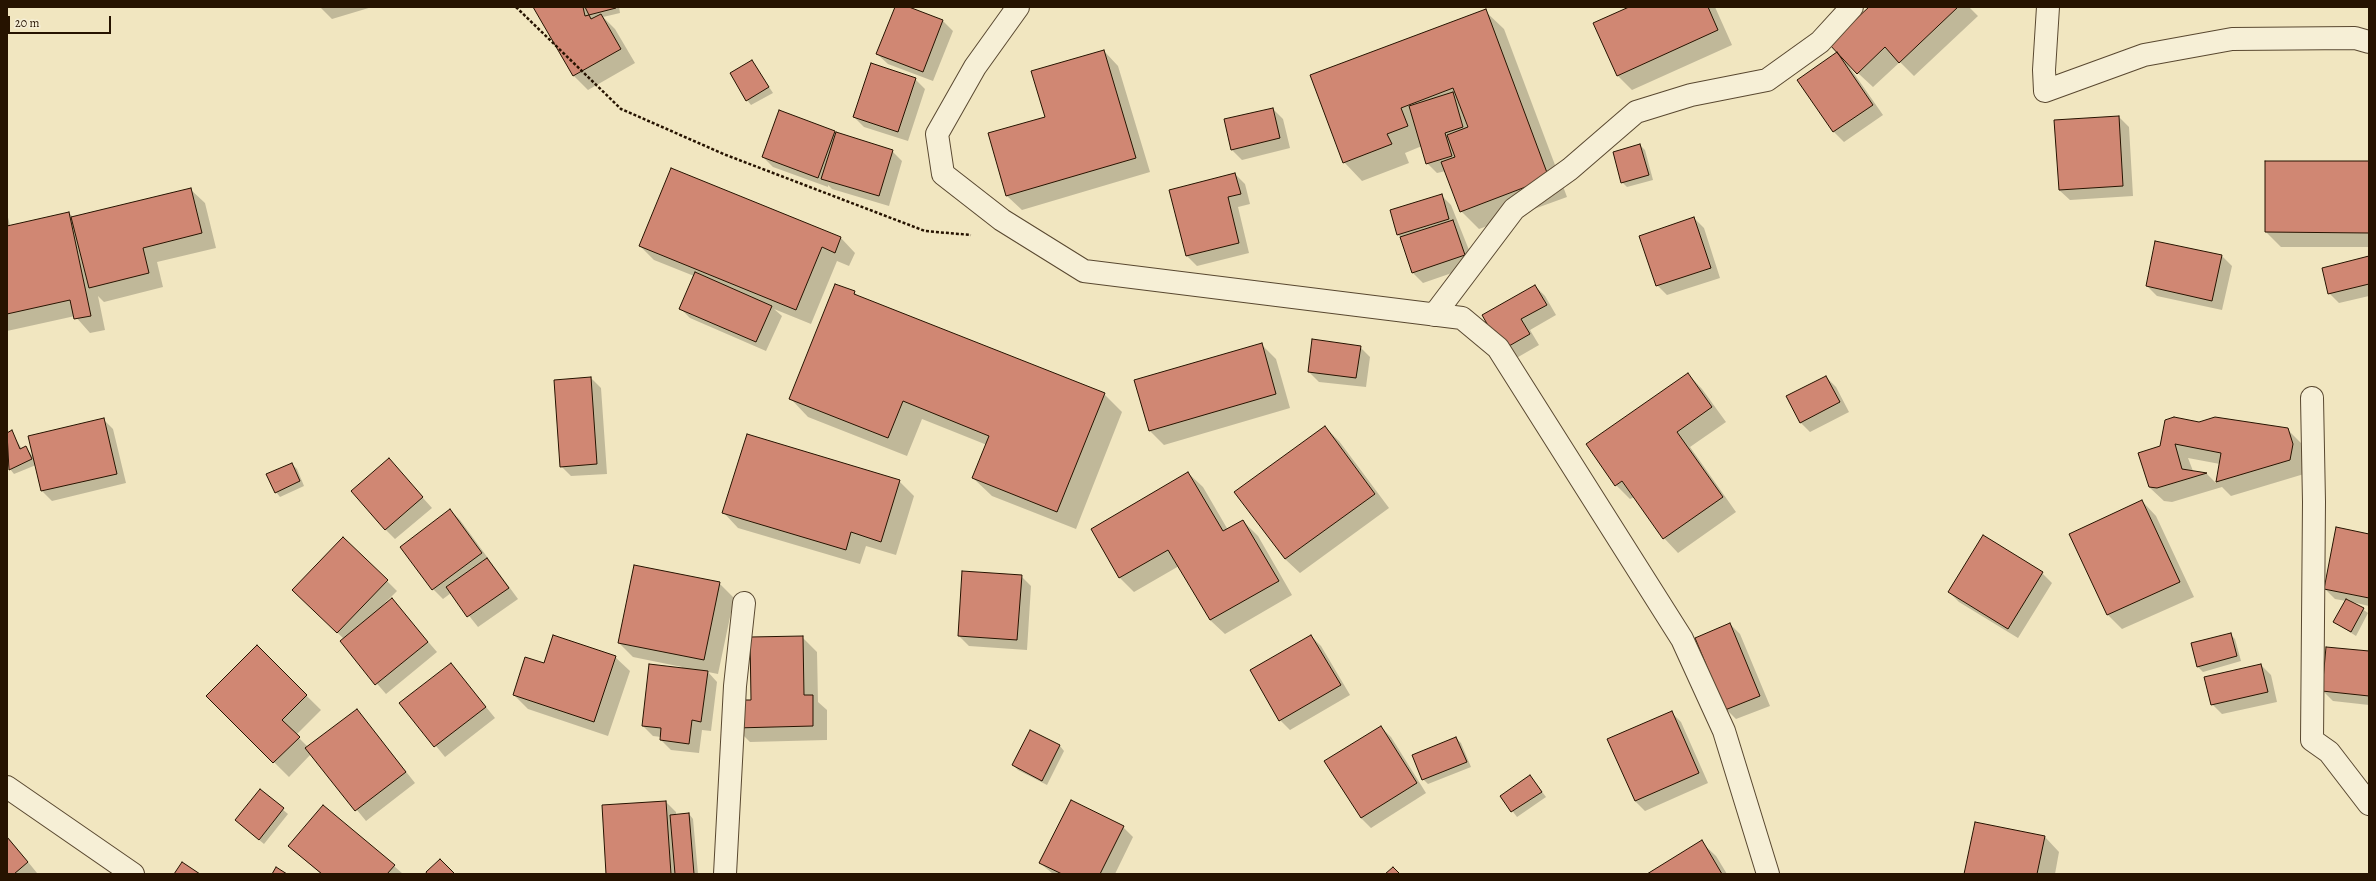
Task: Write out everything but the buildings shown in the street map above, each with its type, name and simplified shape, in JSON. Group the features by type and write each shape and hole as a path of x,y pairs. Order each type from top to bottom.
{"street":[{"path":"1018,7 974,67 937,134 943,174 1002,220 1084,271 1462,318 1498,348 1682,639 1724,731 1768,874"},
{"path":"1434,315 1514,209 1570,168 1636,112 1691,94 1767,80 1820,42 1852,7"},
{"path":"2048,7 2044,70 2045,91 2144,54 2232,39 2355,38 2369,42"},
{"path":"2312,398 2314,502 2312,740 2329,752 2369,804"},
{"path":"725,874 735,686 744,602"},
{"path":"7,787 134,874"}],"path":[{"path":"516,7 621,109 726,155 925,231 979,235"}]}
